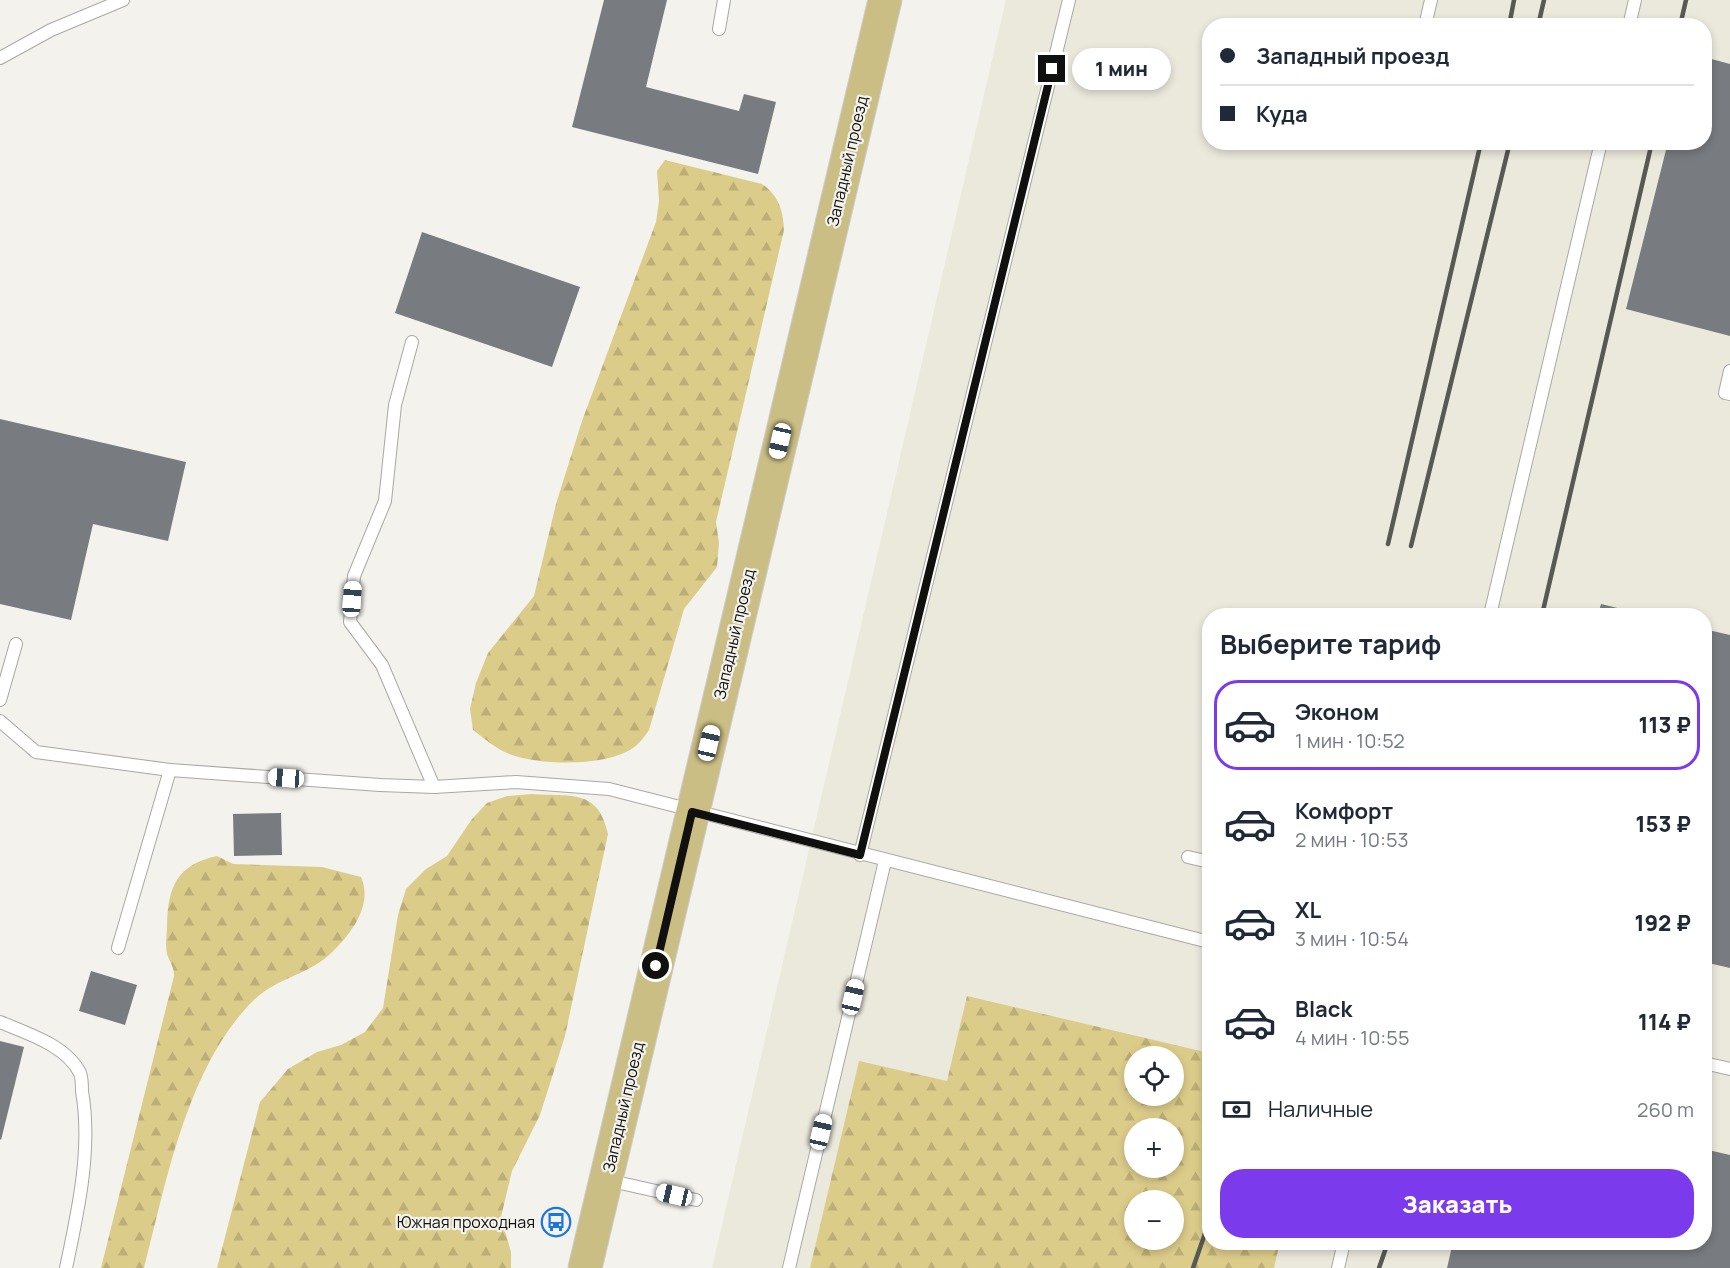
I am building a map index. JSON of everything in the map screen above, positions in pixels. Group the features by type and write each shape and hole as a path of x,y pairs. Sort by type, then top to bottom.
{"main road":[{"name":"Западный проезд","path":"585,1268 885,0"}],"lane":[{"path":"0,58 51,30 123,0"},
{"path":"718,29 724,0"},
{"path":"860,855 1069,0"},
{"path":"1427,18 1431,0"},
{"path":"1631,18 1635,0"},
{"path":"1492,608 1599,150"},
{"path":"412,342 395,405 385,501 354,576 350,622 382,665 434,787"},
{"path":"1730,371 1725,393 1730,394"},
{"path":"0,700 16,644"},
{"path":"0,721 36,752 170,770 434,787 516,782 609,789 860,855 1202,940"},
{"path":"118,948 170,770"},
{"path":"1188,857 1202,860"},
{"path":"789,1268 885,861"},
{"path":"0,1022 36,1037 60,1051 80,1073 86,1115 78,1212 66,1268"},
{"path":"1712,1065 1730,1069"},
{"path":"606,1180 696,1200"},
{"path":"1338,1268 1342,1250"}],"shaded area":[{"path":"1006,0 1730,0 1730,1268 712,1268"}],"green space":[{"path":"665,160 762,184 776,199 781,210 784,230 716,522 719,543 717,567 684,609 649,730 639,743 614,757 585,762 553,762 524,758 501,750 473,730 470,709 476,683 488,653 534,596 556,504 582,421 656,222 659,201 657,171"},
{"path":"532,794 571,796 590,802 603,819 608,834 565,1036 540,1115 512,1171 501,1217 511,1252 511,1268 217,1268 260,1102 288,1069 317,1052 341,1045 365,1032 383,1008 398,915 406,889 426,869 447,856 472,819 487,803 507,796"},
{"path":"217,856 233,864 322,867 361,877 364,888 362,910 344,940 328,956 308,969 267,989 247,1007 226,1034 193,1096 181,1130 144,1268 101,1268 174,976 166,947 168,911 173,888 177,879 192,865"},
{"path":"967,996 1179,1046 1124,1046 1124,1106 1184,1106 1184,1047 1202,1051 1202,1250 1278,1250 1274,1268 810,1268 859,1061 947,1081"}],"building":[{"path":"604,0 667,0 646,87 739,111 744,94 776,102 758,174 572,127"},
{"path":"1712,59 1730,64 1730,336 1626,309 1666,150 1712,150"},
{"path":"422,232 580,287 552,367 395,313"},
{"path":"0,419 186,462 168,541 93,524 71,620 0,604"},
{"path":"1601,604 1617,608 1600,608"},
{"path":"1712,631 1730,635 1730,968 1712,964"},
{"path":"281,813 282,855 234,856 233,814"},
{"path":"91,971 137,985 125,1025 79,1011"},
{"path":"0,1041 24,1047 1,1140 0,1139"},
{"path":"1712,1151 1730,1155 1730,1268 1447,1268 1451,1250 1712,1250"}],"railway":[{"path":"1511,18 1514,0"},
{"path":"1540,18 1544,0"},
{"path":"1682,18 1686,0"},
{"path":"1388,544 1479,150"},
{"path":"1411,546 1508,150"},
{"path":"1544,608 1650,150"},
{"path":"1193,1268 1202,1242"},
{"path":"1379,1268 1385,1250"}],"place":[{"name":"Южная проходная","path":"556,1222"}],"route":[{"path":"656,966 692,812 860,855 1052,69"}]}
